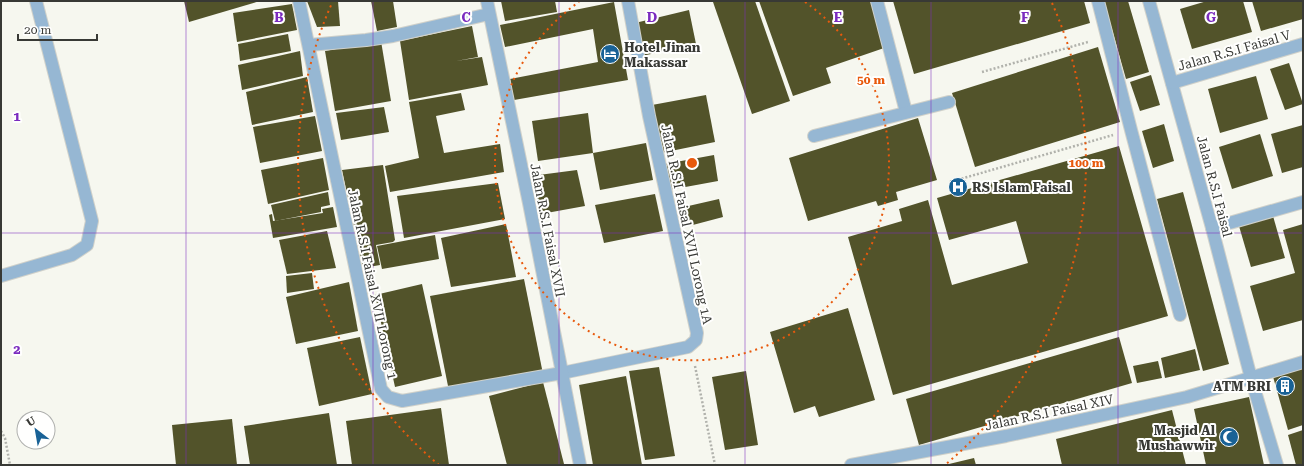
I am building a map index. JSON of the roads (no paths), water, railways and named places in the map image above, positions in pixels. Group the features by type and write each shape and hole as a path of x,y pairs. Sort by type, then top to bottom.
{"street":[{"path":"1,276 72,256 87,245 92,221 36,1"},
{"name":"Jalan R.S.I Faisal XVII Lorong 1","path":"299,1 381,389 388,397 402,402 562,373"},
{"name":"Jalan R.S.I Faisal XVII","path":"486,1 529,203 580,465"},
{"name":"Jalan R.S.I Faisal XVII Lorong 1A","path":"562,373 688,348 696,340 697,333 649,116 628,1"},
{"path":"877,1 906,112"},
{"path":"1098,1 1180,315"},
{"name":"Jalan R.S.I Faisal","path":"1149,1 1212,228 1251,378 1278,465"},
{"path":"309,45 393,36 489,14"},
{"name":"Jalan R.S.I Faisal V","path":"1172,83 1303,44"},
{"path":"814,136 949,102"},
{"path":"1212,228 1303,202"},
{"name":"Jalan R.S.I Faisal XIV","path":"851,465 1006,436 1187,397 1303,362"}],"place":[{"name":"Hotel Jinan Makassar","path":"610,54"},
{"name":"RS Islam Faisal","path":"958,187"},
{"name":"ATM BRI","path":"1285,386"},
{"name":"Masjid Al Mushawwir","path":"1229,437"}]}
